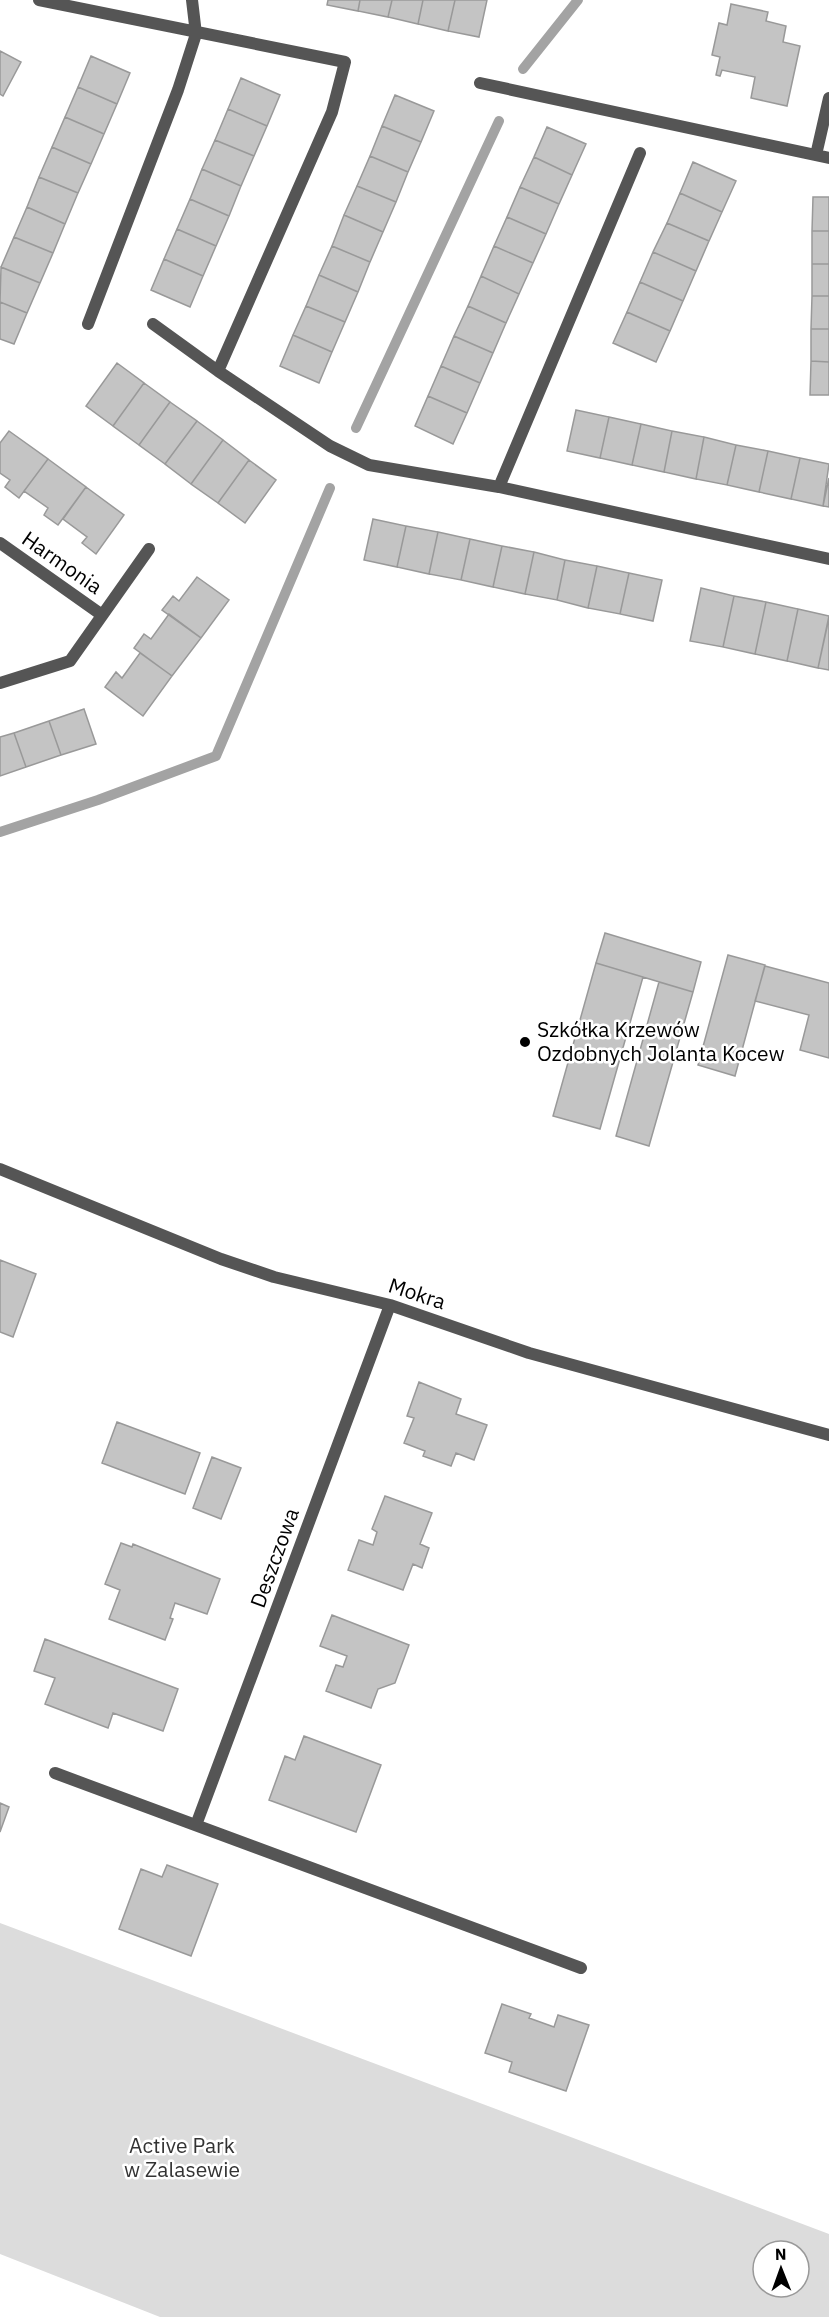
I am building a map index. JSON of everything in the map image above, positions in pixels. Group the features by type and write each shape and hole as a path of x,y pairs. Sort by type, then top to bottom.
{"street":[{"path":"39,0 345,63 332,112 218,371"},
{"path":"88,324 178,90 196,34 192,0"},
{"path":"480,83 823,156 829,98"},
{"path":"499,487 640,153"},
{"path":"153,324 218,371 330,446 369,465 499,487 829,559"},
{"name":"Harmonia","path":"0,543 102,615"},
{"name":"Harmonia","path":"0,684 70,661 149,549"},
{"name":"Mokra","path":"0,1169 221,1259 274,1277 390,1305 528,1353 829,1435"},
{"name":"Deszczowa","path":"196,1825 390,1305"},
{"path":"55,1773 581,1968"}],"green space":[{"name":"Active Park w Zalasewie","path":"0,1923 829,2234 829,2317 160,2317 0,2254"}],"building":[{"path":"328,0 360,0 358,11 327,5"},
{"path":"360,0 392,0 388,17 358,11"},
{"path":"392,0 423,0 418,24 388,17"},
{"path":"423,0 455,0 448,31 418,24"},
{"path":"455,0 487,0 479,37 448,31"},
{"path":"731,4 768,12 766,21 786,26 783,42 800,46 787,106 751,98 755,77 722,70 720,76 716,75 720,57 712,55 719,23 727,25"},
{"path":"0,51 21,62 3,96 0,94"},
{"path":"91,56 130,73 117,104 78,87"},
{"path":"241,78 280,95 267,126 228,109"},
{"path":"78,87 117,104 104,134 65,117"},
{"path":"395,95 434,111 421,142 382,126"},
{"path":"228,109 267,126 254,156 215,140"},
{"path":"65,117 104,134 91,164 52,147"},
{"path":"382,126 421,142 408,172 370,156"},
{"path":"547,127 586,144 572,175 534,157"},
{"path":"215,140 254,156 241,186 202,169"},
{"path":"52,147 91,164 78,193 39,177"},
{"path":"370,156 408,172 396,202 357,186"},
{"path":"534,157 572,175 559,204 520,187"},
{"path":"693,162 736,181 722,212 680,193"},
{"path":"202,169 241,186 229,216 190,199"},
{"path":"39,177 78,193 65,224 27,207"},
{"path":"357,186 396,202 383,232 344,215"},
{"path":"520,187 559,204 546,234 507,217"},
{"path":"680,193 722,212 709,241 667,223"},
{"path":"813,197 829,197 829,231 812,231"},
{"path":"190,199 229,216 216,246 177,229"},
{"path":"27,207 65,224 53,253 14,237"},
{"path":"344,215 383,232 370,262 332,246"},
{"path":"507,217 546,234 533,263 494,246"},
{"path":"667,223 709,241 696,271 653,252"},
{"path":"177,229 216,246 203,276 164,259"},
{"path":"812,231 829,231 829,264 812,264"},
{"path":"14,237 53,253 40,283 1,267"},
{"path":"332,246 370,262 358,292 319,275"},
{"path":"494,246 533,263 519,294 481,276"},
{"path":"653,252 696,271 683,301 640,282"},
{"path":"164,259 203,276 190,307 151,290"},
{"path":"812,264 829,264 829,296 812,296"},
{"path":"1,267 40,283 27,313 0,302"},
{"path":"319,275 358,292 345,322 306,306"},
{"path":"481,276 519,294 506,323 468,306"},
{"path":"640,282 683,301 670,331 627,312"},
{"path":"812,296 829,296 829,329 811,329"},
{"path":"0,302 27,313 14,344 0,339"},
{"path":"306,306 345,322 332,352 293,335"},
{"path":"468,306 506,323 493,353 454,336"},
{"path":"627,312 670,331 656,362 613,343"},
{"path":"811,329 829,329 829,362 811,361"},
{"path":"293,335 332,352 319,383 280,366"},
{"path":"454,336 493,353 480,383 441,366"},
{"path":"811,361 829,362 829,395 810,395"},
{"path":"117,363 144,383 113,426 86,406"},
{"path":"441,366 480,383 467,413 428,396"},
{"path":"144,383 170,402 139,445 113,426"},
{"path":"428,396 467,413 453,444 415,426"},
{"path":"170,402 197,421 165,464 139,445"},
{"path":"576,410 609,417 600,458 567,451"},
{"path":"609,417 641,424 632,465 600,458"},
{"path":"197,421 223,440 191,484 165,464"},
{"path":"641,424 672,431 664,472 632,465"},
{"path":"9,431 48,459 19,498 5,487 10,480 0,473 0,443"},
{"path":"672,431 704,437 696,479 664,472"},
{"path":"704,437 736,445 727,485 696,479"},
{"path":"223,440 249,460 218,503 191,484"},
{"path":"736,445 768,451 759,492 727,485"},
{"path":"768,451 800,458 791,499 759,492"},
{"path":"800,458 829,464 823,506 791,499"},
{"path":"48,459 86,487 58,525 44,515 48,508 24,491"},
{"path":"249,460 276,480 245,523 218,503"},
{"path":"829,478 829,507 823,506"},
{"path":"86,487 124,515 96,554 82,543 87,537 63,519"},
{"path":"373,519 406,526 397,567 364,560"},
{"path":"406,526 438,532 429,574 397,567"},
{"path":"438,532 470,539 461,580 429,574"},
{"path":"470,539 502,546 493,587 461,580"},
{"path":"502,546 534,552 525,594 493,587"},
{"path":"534,552 565,560 557,600 525,594"},
{"path":"565,560 597,566 588,608 557,600"},
{"path":"597,566 629,573 620,614 588,608"},
{"path":"629,573 662,580 653,621 620,614"},
{"path":"197,577 229,600 201,638 162,610 173,596 179,601"},
{"path":"701,588 734,596 723,647 690,641"},
{"path":"734,596 766,602 755,654 723,647"},
{"path":"766,602 798,609 787,661 755,654"},
{"path":"798,609 829,616 818,668 787,661"},
{"path":"169,614 201,638 172,676 134,648 144,634 151,639"},
{"path":"829,618 829,670 818,668"},
{"path":"140,653 172,676 143,716 105,687 116,672 122,678"},
{"path":"84,709 96,744 61,755 49,721"},
{"path":"49,721 61,755 26,767 14,733"},
{"path":"14,733 26,767 0,776 0,737"},
{"path":"605,933 701,962 693,992 596,963"},
{"path":"728,955 765,965 735,1076 698,1065"},
{"path":"596,963 643,977 600,1129 553,1116"},
{"path":"765,966 829,983 829,1058 800,1050 809,1015 755,1001"},
{"path":"659,982 693,992 649,1146 616,1136"},
{"path":"0,1260 36,1274 13,1337 0,1332"},
{"path":"419,1382 461,1399 456,1414 487,1425 474,1460 456,1453 451,1466 423,1456 425,1451 404,1443 414,1418 407,1416"},
{"path":"117,1422 200,1453 185,1494 102,1463"},
{"path":"212,1457 241,1468 221,1519 193,1508"},
{"path":"385,1496 432,1513 420,1544 429,1548 422,1568 413,1564 403,1590 348,1570 359,1540 373,1545 377,1532 372,1529"},
{"path":"121,1543 132,1547 133,1544 220,1579 207,1614 175,1603 170,1618 173,1619 165,1640 109,1619 120,1590 105,1584"},
{"path":"332,1615 409,1645 395,1683 378,1689 371,1708 326,1691 336,1665 343,1667 347,1656 320,1646"},
{"path":"45,1639 178,1689 163,1731 113,1713 108,1728 45,1704 55,1678 34,1671"},
{"path":"304,1736 381,1765 356,1832 269,1800 285,1756 295,1760"},
{"path":"0,1803 9,1807 0,1832"},
{"path":"167,1865 218,1884 191,1956 119,1929 141,1869 162,1877"},
{"path":"502,2004 531,2014 529,2018 554,2027 558,2015 589,2025 566,2091 509,2072 512,2062 485,2053"}],"waterway":[{"path":"523,69 578,0"},
{"path":"356,428 499,121"},
{"path":"0,832 98,800 216,756 330,488"}],"place":[{"name":"Szkółka Krzewów Ozdobnych Jolanta Kocew","path":"525,1042"}]}
